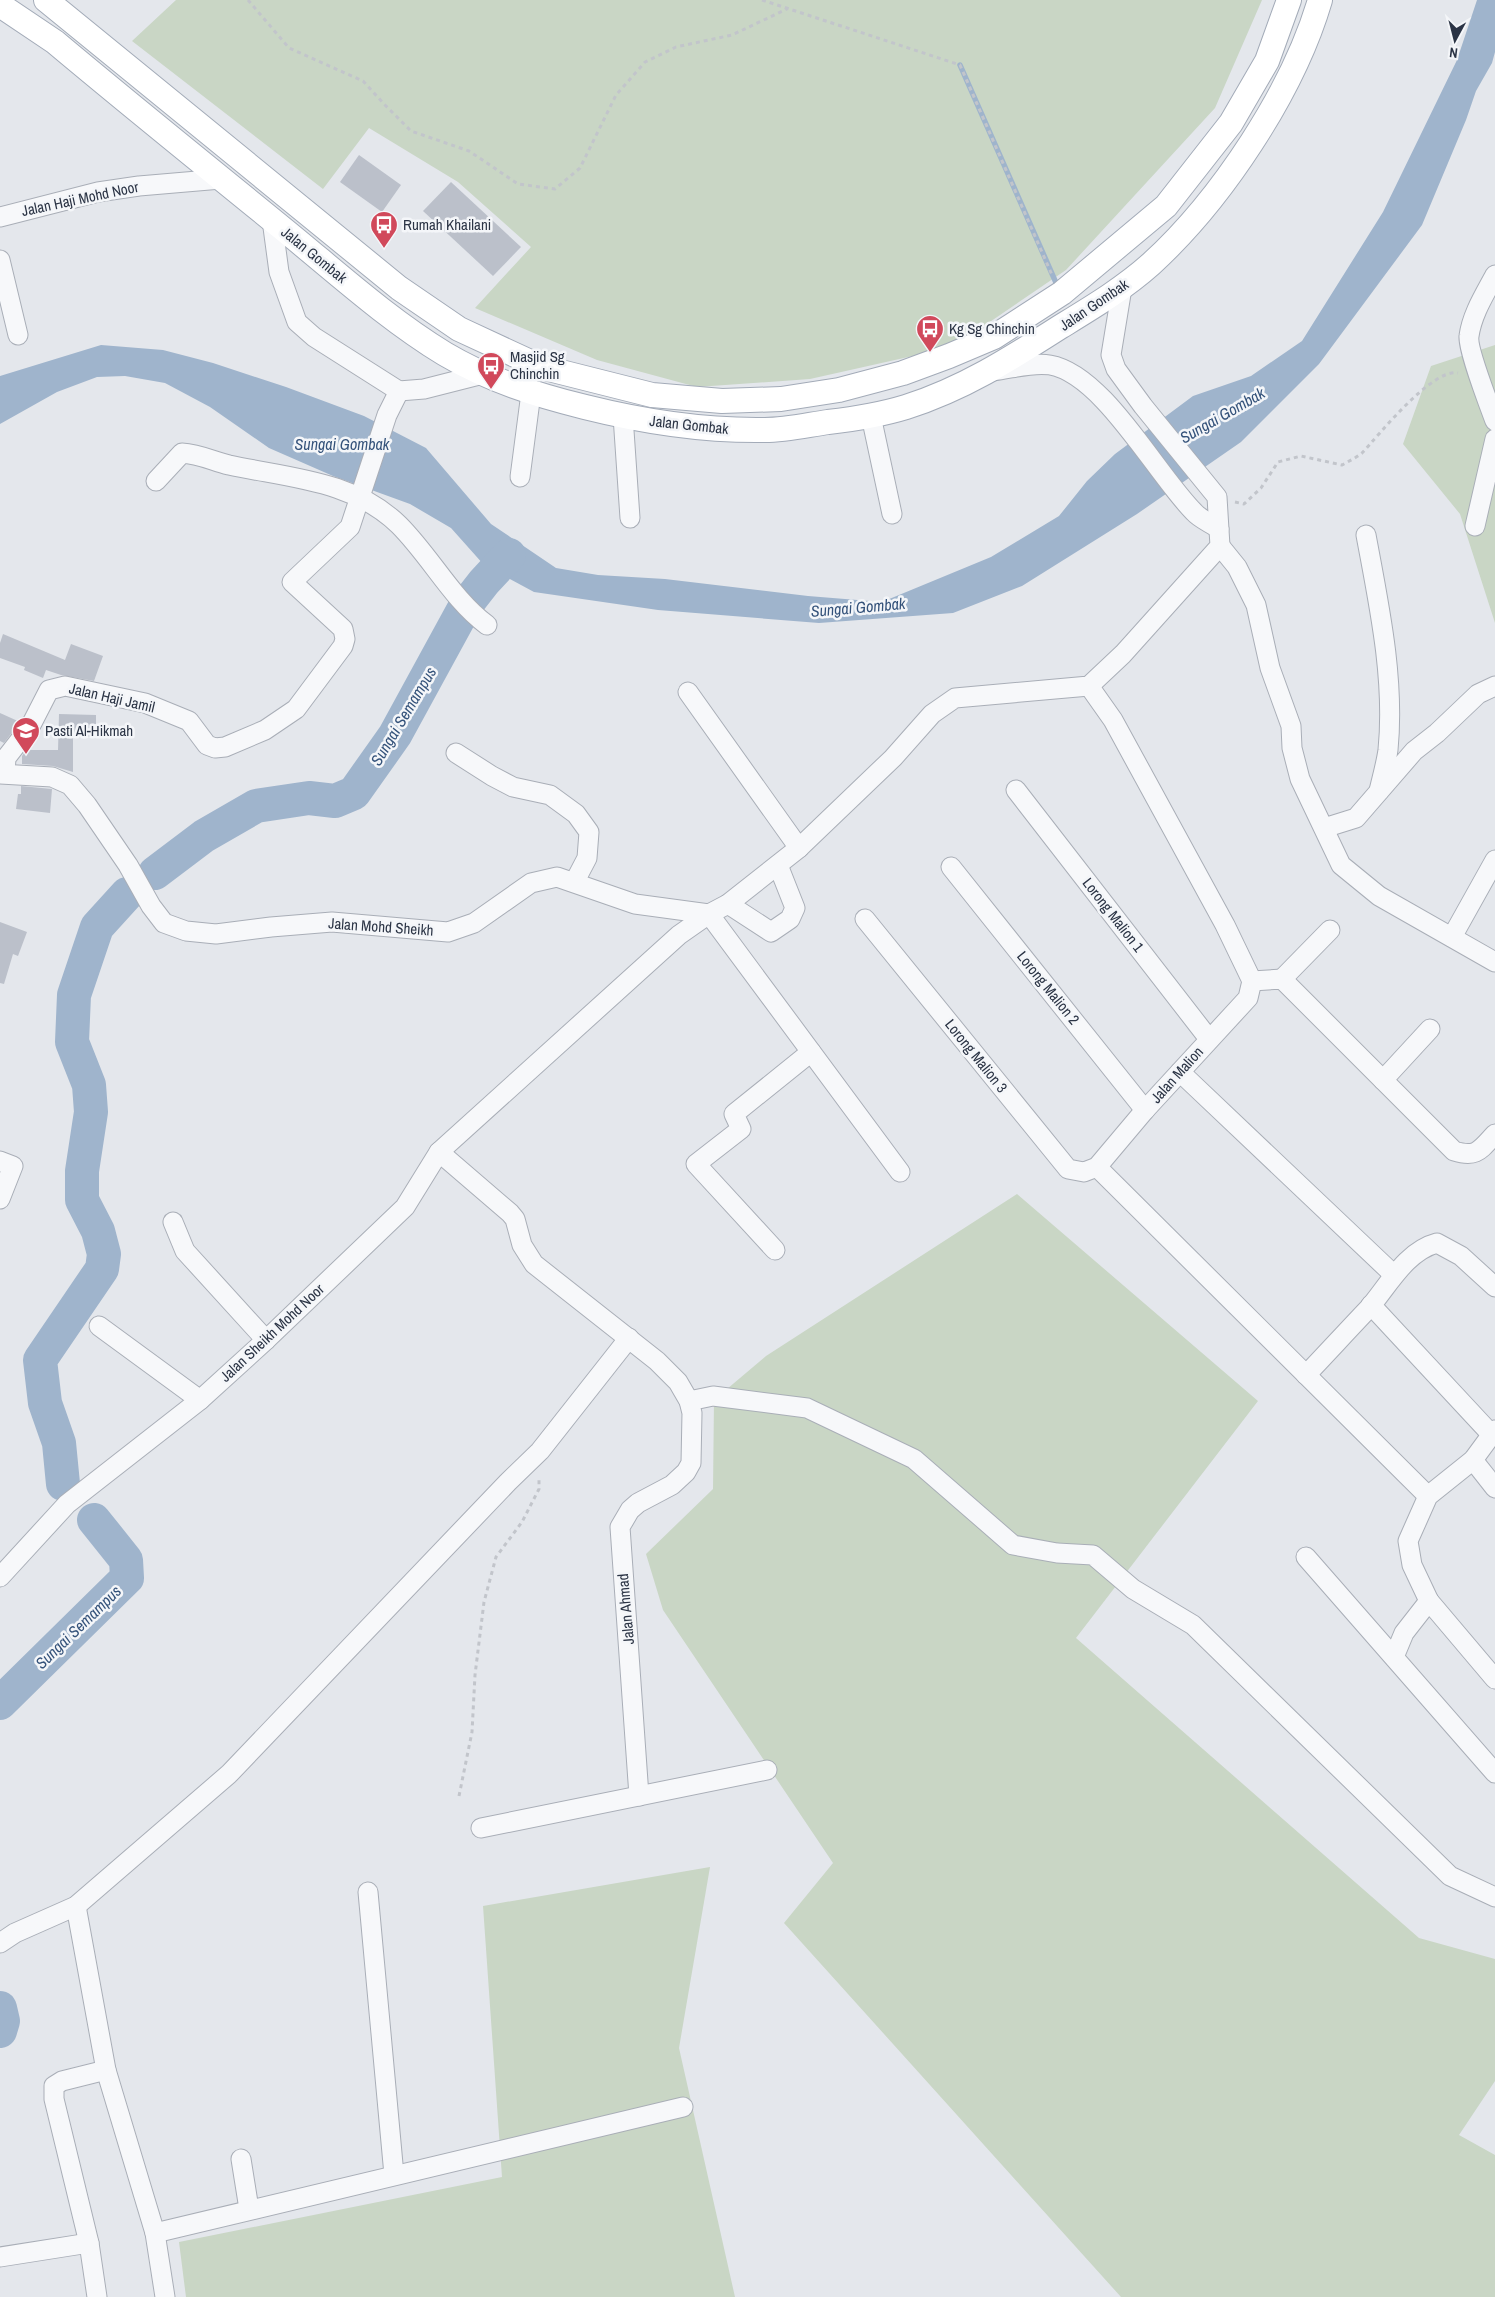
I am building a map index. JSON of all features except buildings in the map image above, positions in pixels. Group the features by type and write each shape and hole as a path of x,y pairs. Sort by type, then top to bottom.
{"main road":[{"name":"Jalan Gombak","path":"46,0 399,288 459,329 540,367 652,395 722,401 781,399 839,390 903,373 994,337 1062,293 1166,206 1231,123 1267,61 1289,0"},
{"name":"Jalan Gombak","path":"0,5 55,42 382,310 444,353 483,374 531,393 623,416 656,423 708,429 769,430 871,416 909,406 991,372 1122,288 1152,263 1193,221 1253,142 1293,69 1320,0"}],"street":[{"name":"Jalan Haji Mohd Noor","path":"0,217 98,192 139,186 221,179"},
{"path":"272,220 279,272 297,322 314,337 400,391 424,389 483,374"},
{"path":"0,260 18,335"},
{"path":"1495,275 1477,309 1468,338 1495,421"},
{"path":"1122,288 1111,355 1116,369 1143,406 1217,497 1219,537 1130,647 1089,686 1113,720 1225,925 1252,981 1282,979 1330,930"},
{"path":"991,372 1048,365 1066,369 1091,387 1125,424 1194,513 1219,537 1256,605 1270,668 1291,726 1292,748 1300,779 1341,865 1379,896 1495,962"},
{"path":"361,497 387,415 400,391"},
{"path":"520,477 531,393"},
{"path":"623,416 630,518"},
{"path":"871,416 892,514"},
{"path":"1475,526 1495,439"},
{"path":"156,481 182,453 196,454 228,464 304,478 341,488 379,508 399,526 438,570 449,587 481,621"},
{"name":"Jalan Haji Jamil","path":"2,773 6,758 30,727 49,690 65,686 145,703 189,721 207,745 215,748 225,747 265,730 296,709 343,646 346,639 343,629 292,582 350,527 361,497"},
{"path":"1366,535 1380,609 1388,688 1388,751 1379,791"},
{"name":"Jalan Sheikh Mohd Noor","path":"0,1577 66,1504 200,1400 266,1340 405,1207 439,1152 678,935 708,914 728,904 799,848 893,758 932,714 955,698 1089,686"},
{"path":"1324,828 1356,818 1414,751 1437,733 1478,694 1495,686"},
{"path":"688,692 799,848"},
{"path":"456,753 513,787 550,795 576,814 589,832 588,858 575,881"},
{"name":"Jalan Mohd Sheikh","path":"2,773 52,777 70,786 87,805 128,865 151,906 164,923 186,931 216,934 332,922 448,932 474,923 531,883 557,876 635,904 708,914"},
{"name":"Lorong Malion 1","path":"1016,790 1209,1039"},
{"path":"1452,937 1495,860"},
{"path":"728,904 771,932 790,919 795,908 778,865"},
{"name":"Lorong Malion 2","path":"951,867 1145,1110"},
{"path":"708,914 900,1172"},
{"name":"Lorong Malion 3","path":"865,919 1068,1169 1084,1172 1097,1167"},
{"path":"1282,979 1454,1151 1468,1156 1479,1151 1495,1134"},
{"name":"Jalan Malion","path":"1097,1167 1145,1110 1248,998 1252,981"},
{"path":"1383,1080 1430,1029"},
{"path":"775,1250 696,1164 741,1129 734,1114 812,1052"},
{"path":"1180,1072 1393,1274"},
{"path":"439,1152 510,1213 518,1228 522,1245 534,1264 629,1338 678,1382 689,1402 713,1396 807,1408 914,1459 1013,1544 1057,1553 1093,1555 1132,1589 1193,1625 1450,1876 1495,1897"},
{"path":"0,1161 12,1166 0,1199"},
{"path":"1097,1167 1428,1496"},
{"path":"173,1222 185,1251 266,1340"},
{"path":"1306,1375 1371,1305 1393,1274 1428,1245 1437,1243 1461,1256 1495,1287"},
{"path":"1371,1305 1493,1432 1473,1460 1428,1496 1408,1541 1412,1565 1429,1601 1495,1678"},
{"path":"99,1326 200,1400"},
{"path":"0,1943 15,1933 76,1906 229,1774 508,1482 540,1451 629,1338"},
{"name":"Jalan Ahmad","path":"639,1796 620,1527 630,1510 638,1503 672,1485 686,1472 692,1456 692,1413 689,1402"},
{"path":"1473,1460 1495,1488"},
{"path":"1306,1557 1495,1773"},
{"path":"1394,1657 1404,1633 1429,1601"},
{"path":"481,1828 767,1770"},
{"path":"368,1892 394,2175"},
{"path":"76,1906 106,2070 155,2233 165,2297"},
{"path":"97,2297 89,2243 54,2099 54,2086 62,2081 106,2070"},
{"path":"155,2233 249,2209 683,2107"},
{"path":"241,2159 249,2209"},
{"path":"0,2257 89,2243"}],"path":[{"path":"248,0 288,48 363,81 411,131 469,151 518,184 555,189 580,168 616,94 645,62 676,47 732,35 788,9"},
{"path":"762,0 960,64 1062,293"},
{"path":"1217,497 1244,504 1261,488 1278,462 1301,456 1342,465 1360,455 1399,411 1431,383 1453,372 1479,376"},
{"path":"459,1796 472,1732 475,1675 484,1602 496,1557 522,1522 539,1489 540,1451"}],"green space":[{"path":"176,0 1262,0 1215,108 1066,270 953,347 810,379 697,387 597,360 475,308 531,247 458,182 369,128 323,189 132,41"},
{"path":"1495,345 1495,623 1460,514 1403,444 1431,366"},
{"path":"1017,1194 1258,1401 1076,1638 1419,1938 1495,1959 1495,2081 1459,2135 1495,2155 1495,2297 1121,2297 784,1923 833,1863 663,1610 646,1554 713,1489 714,1400 766,1356"},
{"path":"710,1867 679,2048 735,2297 186,2297 179,2242 502,2177 483,1906"}],"water":[{"name":"Sungai Gombak","path":"1477,0 1495,0 1495,52 1492,63 1476,91 1466,120 1422,225 1319,364 1241,442 1137,514 1022,586 953,613 819,623 658,610 534,592 484,565 451,528 410,504 333,476 269,448 210,407 165,383 125,376 97,377 57,392 0,424 0,376 101,345 163,350 213,363 286,387 364,416 426,448 491,524 556,568 598,575 665,579 808,596 882,602 991,557 1059,516 1087,481 1115,454 1193,396 1251,376 1302,341 1383,212 1457,60"}],"waterway":[{"path":"960,65 1057,285"},
{"name":"Sungai Semampus","path":"155,873 204,836 256,806 309,798 335,801 354,793 395,735 466,605 509,555"},
{"name":"Sungai Semampus","path":"63,1484 59,1443 45,1403 40,1360 102,1269 104,1254 98,1231 82,1200 82,1171 91,1112 89,1085 72,1042 74,995 97,927 127,894"},
{"name":"Sungai Semampus","path":"0,1703 127,1578 126,1560 94,1520"},
{"name":"Sungai Semampus","path":"0,2008 3,2021 0,2031"}],"place":[{"name":"Rumah Khailani","path":"384,249"},
{"name":"Kg Sg Chinchin","path":"930,353"},
{"name":"Masjid Sg Chinchin","path":"491,390"},
{"name":"Pasti Al-Hikmah","path":"26,755"}]}
